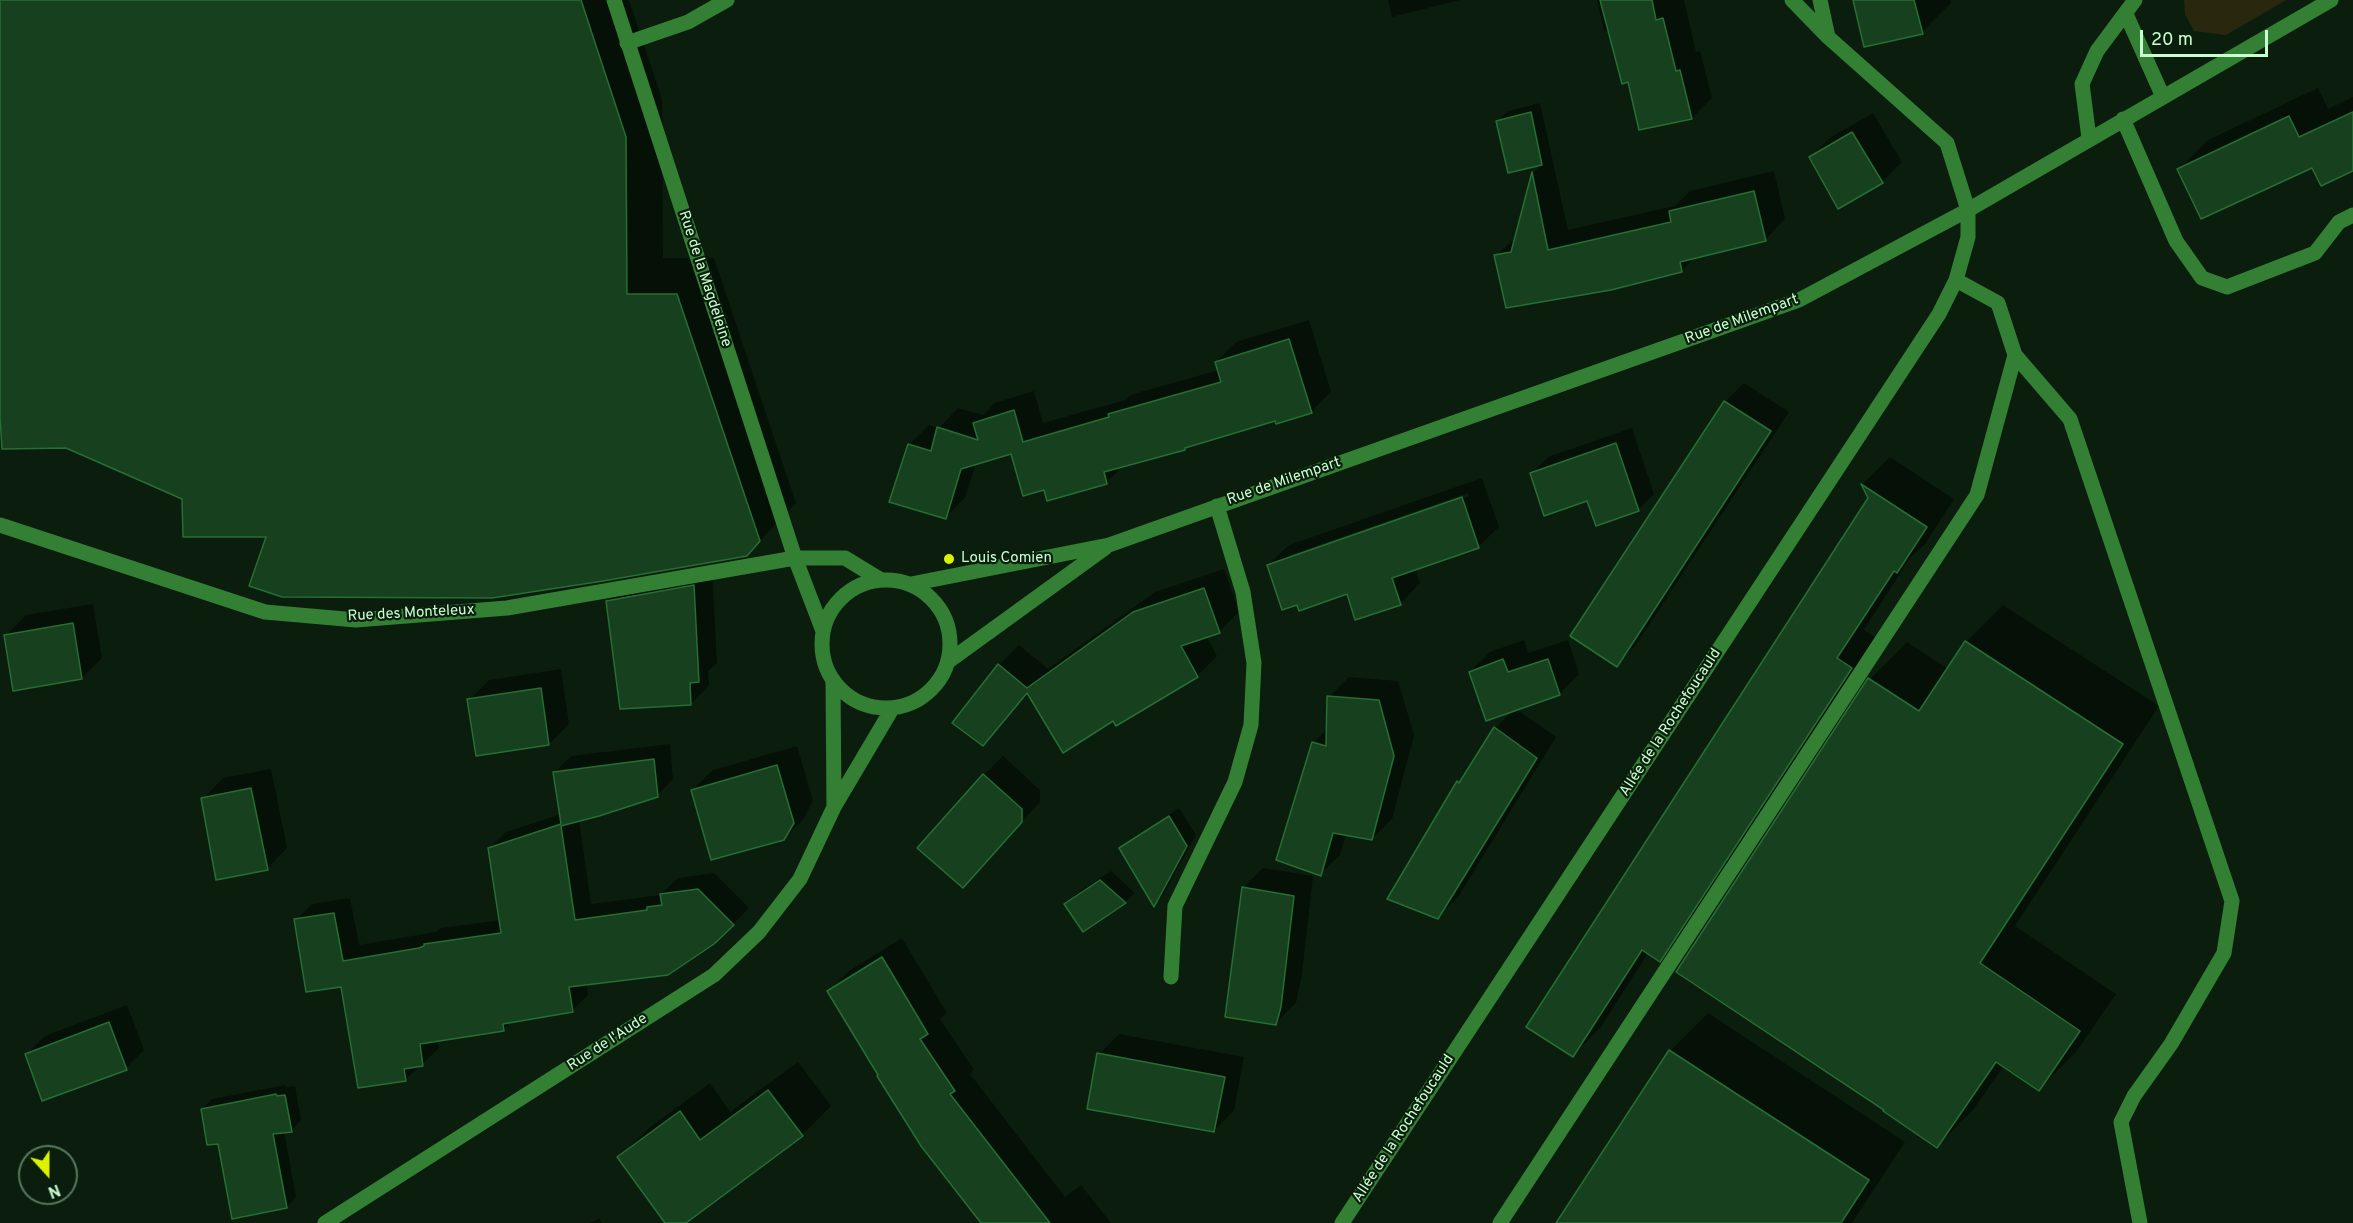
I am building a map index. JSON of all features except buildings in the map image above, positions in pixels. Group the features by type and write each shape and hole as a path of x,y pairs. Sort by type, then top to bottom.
{"street":[{"name":"Rue de la Magdeleine","path":"614,0 795,558 823,631"},
{"path":"627,44 688,22 727,0"},
{"name":"Allée de la Rochefoucauld","path":"1342,1223 1939,314 1956,280 1968,237 1968,210 1947,143 1828,37 1792,0"},
{"path":"1820,0 1828,37"},
{"path":"2089,138 2082,84 2097,51 2135,0"},
{"name":"Rue de Milempart","path":"911,584 1109,545 1799,300 1968,210 2331,0"},
{"path":"2126,14 2163,97"},
{"path":"2122,119 2176,241 2202,278 2227,287 2315,253 2339,222 2353,215"},
{"path":"1956,280 1998,303 2015,355 2070,419 2232,901 2224,953 2172,1044 2134,1096 2121,1122 2140,1223"},
{"path":"1500,1223 1977,495 2015,355"},
{"path":"1171,977 1175,906 1235,782 1251,725 1254,663 1243,592 1217,506"},
{"name":"Rue des Monteleux","path":"0,525 265,612 356,620 507,608 795,558 845,558 881,580"},
{"name":"Rue de Milempart","path":"949,661 1109,545"},
{"path":"881,580 896,580 911,584 936,603 950,630 949,661 938,685 917,701 892,709 869,707 849,697 833,681 825,665 822,648 823,631 834,606 855,588 881,580"},
{"path":"833,681 834,807"},
{"name":"Rue de l'Aude","path":"325,1223 714,975 759,932 800,879 834,807 892,709"}],"shaded area":[{"path":"2184,0 2286,0 2226,35 2194,31 2185,14"}],"place":[{"name":"Louis Comien","path":"949,559"}]}
